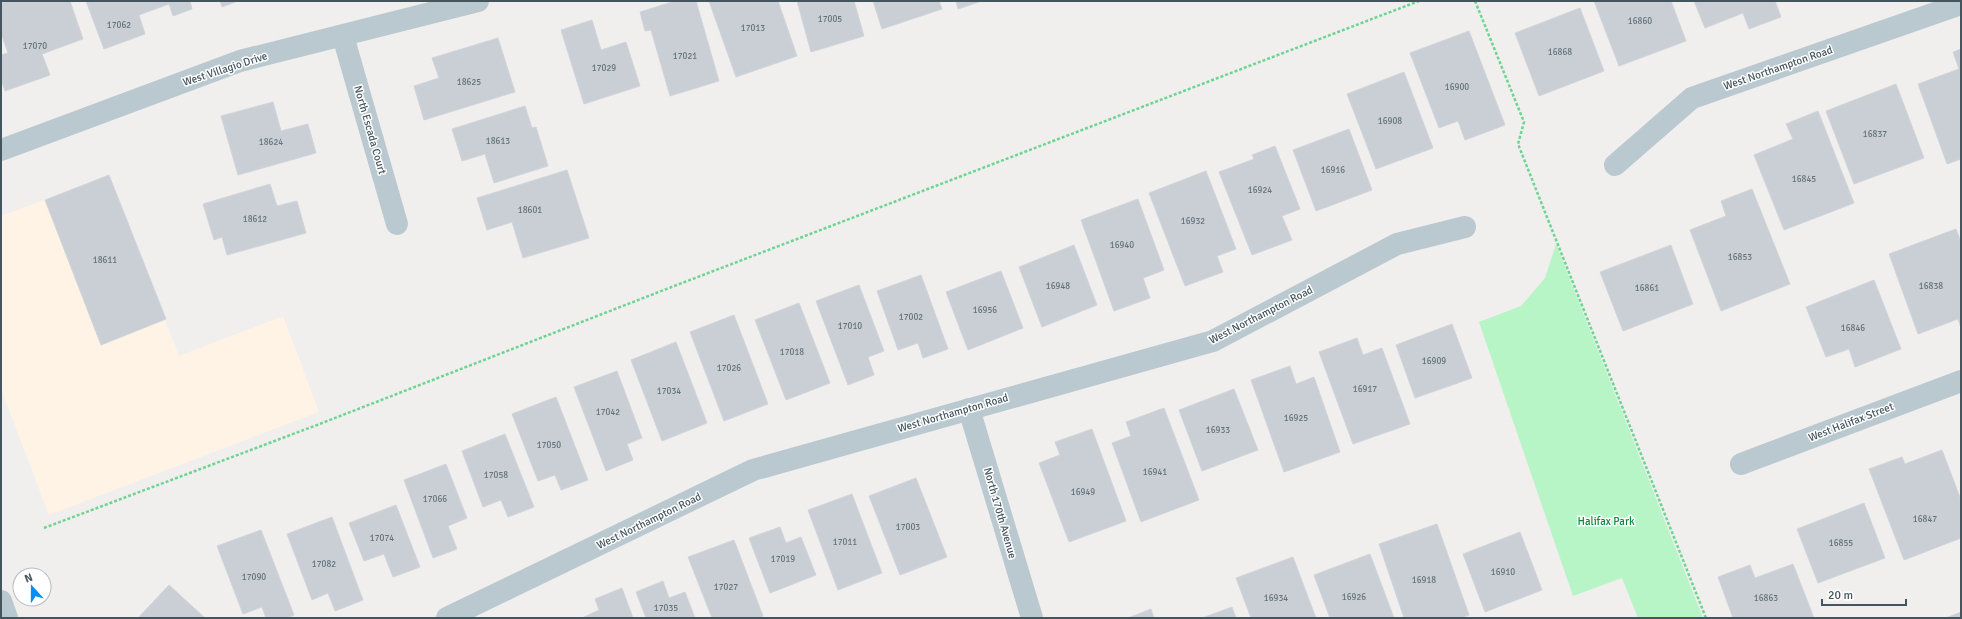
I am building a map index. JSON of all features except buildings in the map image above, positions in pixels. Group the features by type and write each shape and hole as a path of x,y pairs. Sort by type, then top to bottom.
{"street":[{"name":"West Villagio Drive","path":"1,150 240,61 478,1"},
{"name":"West Northampton Road","path":"1615,165 1692,98 1961,4"},
{"name":"North Escada Court","path":"343,36 397,224"},
{"name":"West Northampton Road","path":"447,618 752,470 969,408 1213,341 1397,244 1465,227"},
{"name":"West Halifax Street","path":"1741,464 1961,381"},
{"name":"North 170th Avenue","path":"969,408 1032,618"},
{"path":"1,601 7,618"}],"path":[{"path":"44,528 318,425 676,285 1419,1"},
{"path":"1475,1 1524,122 1518,144 1706,618"}],"shaded area":[{"path":"109,175 179,356 283,316 319,412 49,515 1,389 1,216"}],"green space":[{"name":"Halifax Park","path":"1556,244 1703,618 1638,618 1622,578 1573,596 1479,322 1521,306 1545,278"}]}
